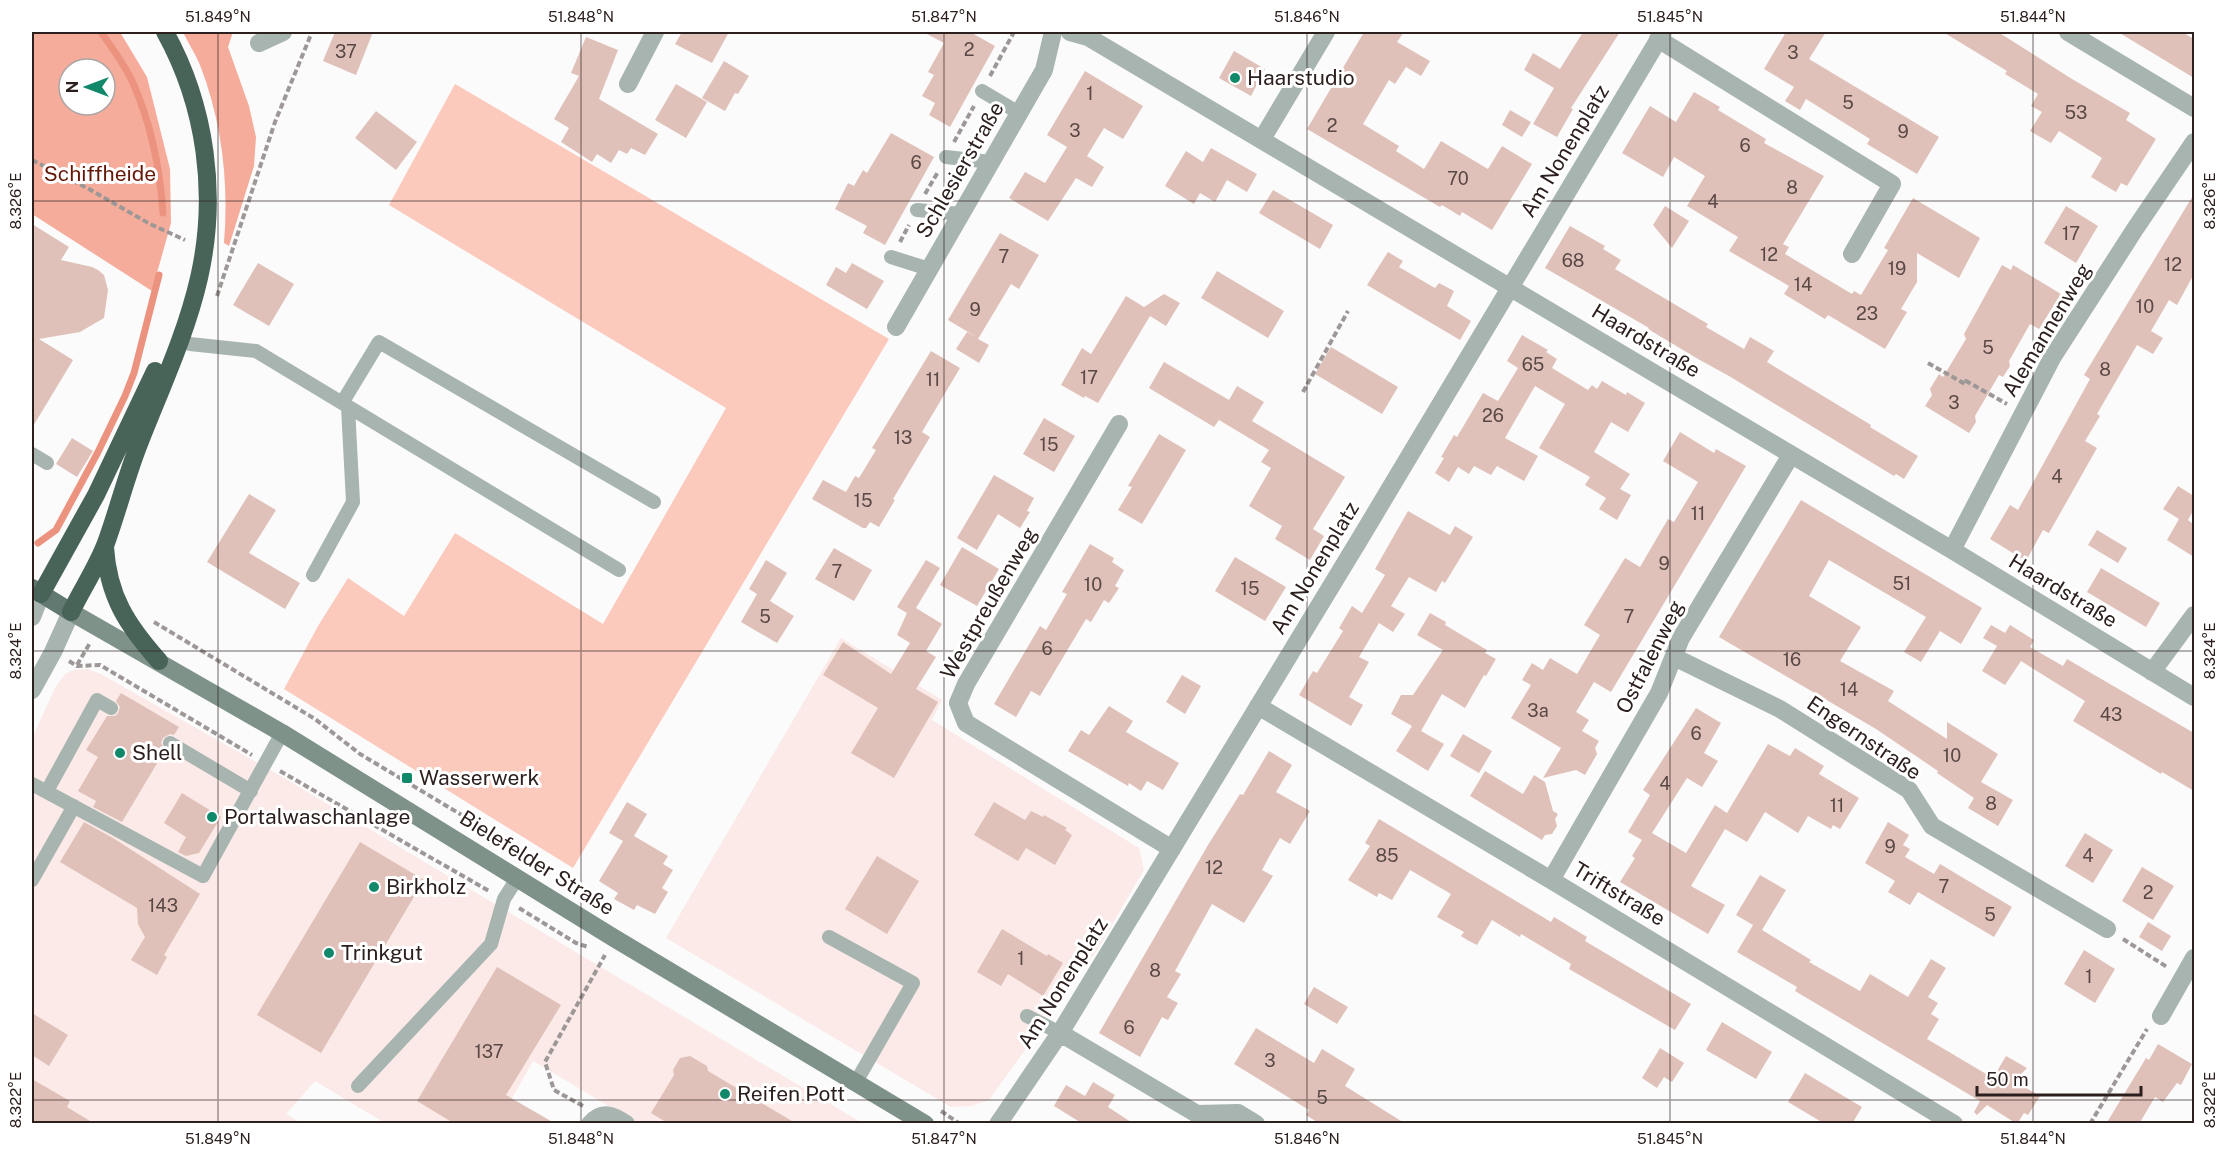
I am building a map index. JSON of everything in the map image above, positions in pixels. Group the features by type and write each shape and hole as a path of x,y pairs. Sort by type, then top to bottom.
{"highway":[{"path":"36,591 102,485 163,354 178,311 195,243 197,186 190,128 172,71 152,32"},
{"path":"70,612 105,545 128,473 180,339 199,279 206,246 208,183 199,123 181,65 165,32"},
{"path":"105,545 107,572 116,599 128,622 159,661"}],"main road":[{"name":"Bielefelder Straße","path":"36,591 282,733 614,938 925,1124"}],"street":[{"path":"259,43 283,32"},
{"path":"628,84 655,32"},
{"name":"Schlesierstraße","path":"896,327 1044,70 1053,32"},
{"name":"Haardstraße","path":"1070,32 1088,37 1262,139 1952,550 2194,697"},
{"path":"1262,139 1326,32"},
{"path":"2068,32 2194,108"},
{"path":"1660,35 1892,184 1852,254"},
{"name":"Am Nonenplatz","path":"998,1124 1060,1032 1172,849 1660,35"},
{"name":"Alemannenweg","path":"1952,550 2075,320 2194,142"},
{"name":"Westpreußenweg","path":"1119,424 966,684 958,703 966,723 1172,849"},
{"name":"Ostfalenweg","path":"1551,880 1659,693 1681,638 1791,455"},
{"path":"32,617 36,591"},
{"path":"32,690 53,652 70,612"},
{"path":"2152,672 2194,615"},
{"name":"Engernstraße","path":"1674,657 1780,710 1899,783 1909,790 1932,826 2107,929"},
{"name":"Triftstraße","path":"1258,706 1954,1124"},
{"path":"2161,1016 2194,958"},
{"path":"1060,1032 1197,1114 1238,1113 1256,1124"},
{"path":"596,1119 613,1115 626,1124"}],"lane":[{"path":"982,91 1019,113"},
{"path":"946,158 991,162"},
{"path":"917,210 961,214"},
{"path":"891,257 929,269"},
{"path":"180,339 190,344 256,351 619,570"},
{"path":"313,575 353,502 345,405 379,342 654,502"},
{"path":"32,454 47,463"},
{"path":"46,791 97,700 111,708"},
{"path":"32,784 203,876 282,733"},
{"path":"170,743 250,791"},
{"path":"32,879 74,806"},
{"path":"358,1086 491,944 504,899 518,877"},
{"path":"829,937 913,983 856,1082"},
{"path":"1027,1016 1060,1032"}],"path":[{"path":"217,295 274,122 312,32"},
{"path":"32,160 150,224 195,243"},
{"path":"1303,392 1348,311"},
{"path":"1928,363 1965,384 1966,381 2023,414"},
{"path":"149,617 315,719 360,753 515,848 557,878"},
{"path":"77,666 100,665 576,943 607,952 545,1062 554,1090 587,1108 596,1119"},
{"path":"2107,929 2160,963"},
{"path":"2090,1124 2148,1027 2161,1016"},
{"path":"939,1110 960,1124"}],"shaded area":[{"path":"455,84 889,339 573,868 284,689 318,626 348,578 404,616 455,533 603,624 726,408 389,205"},
{"path":"841,638 942,700 932,720 1139,848 1144,870 1097,950 989,1100 971,1106 951,1107 666,938"},
{"path":"87,669 99,673 279,775 862,1123 637,1123 533,1061 498,1123 385,1123 315,1081 286,1114 301,1123 32,1124 32,738 56,686 65,674 73,670"}],"green space":[{"name":"Schiffheide","path":"32,32 120,32 147,77 170,169 171,223 152,291 32,214"},
{"path":"183,32 233,32 228,47 249,106 256,137 254,166 229,246 224,243 225,197 219,130 200,65"}],"building":[{"path":"335,32 373,32 356,75 323,61"},
{"path":"682,32 729,32 712,63 675,44"},
{"path":"923,32 970,32 995,46 950,127 929,115 935,103 922,96 934,75 928,72 944,43"},
{"path":"1364,32 1404,32 1397,42 1430,61 1421,76 1406,67 1395,84 1389,80 1363,124 1399,146 1396,151 1424,169 1441,141 1488,169 1502,146 1532,164 1492,230 1462,212 1460,216 1442,205 1440,207 1307,129"},
{"path":"1583,32 1620,32 1571,108 1573,109 1557,137 1533,124 1554,88 1524,70 1533,53 1560,69"},
{"path":"1786,32 1826,32 1809,59 1939,137 1917,174 1867,144 1870,139 1806,99 1800,110 1785,101 1794,87 1764,69"},
{"path":"1943,32 1998,32 2130,113 2126,120 2156,139 2127,186 2121,183 2116,192 2091,177 2102,158 2059,131 2051,143 2030,131 2042,112 2031,106 2038,94 2005,74 2007,71"},
{"path":"2118,32 2182,32 2194,39 2194,78"},
{"path":"586,37 618,50 599,99 658,134 645,155 631,148 627,154 619,150 611,163 597,154 592,162 561,142 569,128 554,119 579,76 571,73"},
{"path":"1234,51 1265,69 1251,96 1219,78"},
{"path":"724,61 749,76 738,94 735,93 725,111 702,98"},
{"path":"1085,71 1143,106 1123,139 1104,128 1087,156 1104,167 1092,187 1076,178 1048,221 1009,198 1025,172 1045,183 1067,147 1047,135"},
{"path":"676,84 707,102 686,138 655,120"},
{"path":"1694,92 1720,107 1718,110 1766,139 1764,143 1824,176 1783,244 1789,247 1785,254 1852,294 1854,291 1861,295 1888,250 1884,248 1913,198 1980,238 1959,278 1917,253 1917,282 1901,309 1907,312 1885,349 1828,315 1825,319 1784,294 1789,286 1729,251 1738,237 1687,206 1705,176 1674,157 1663,177 1622,153 1650,106 1676,122"},
{"path":"1510,110 1531,122 1522,137 1502,125"},
{"path":"376,111 417,142 396,170 355,138"},
{"path":"891,133 934,157 885,245 863,233 867,226 835,209 848,183 854,186 863,170 867,173"},
{"path":"1211,148 1257,174 1247,192 1227,180 1215,202 1200,193 1194,204 1165,186 1186,151 1203,162"},
{"path":"1273,190 1333,225 1320,249 1259,213"},
{"path":"2194,194 2194,274 2177,305 2169,300 2151,331 2163,338 2153,354 2137,345 2097,414 2100,416 2085,441 2097,448 2049,533 2043,530 2026,561 1990,539 2010,505 2018,510 2090,379 2084,375"},
{"path":"1665,206 1689,221 1672,248 1653,225"},
{"path":"2066,206 2098,226 2076,263 2044,243"},
{"path":"32,224 69,247 61,260 92,267 104,275 108,290 104,318 80,332 39,339 73,360 32,428"},
{"path":"1570,226 1605,246 1603,249 1621,260 1615,269 1708,324 1706,327 1744,349 1750,337 1774,351 1767,362 1918,456 1904,479 1896,474 1894,476 1545,268"},
{"path":"1000,233 1039,255 1019,289 1011,284 978,339 989,345 979,363 956,349 967,332 978,338 948,320"},
{"path":"1388,252 1403,261 1399,267 1435,288 1439,283 1454,291 1447,306 1471,321 1460,340 1367,285"},
{"path":"258,263 294,284 269,326 233,305"},
{"path":"852,263 884,281 867,309 826,285 836,267 846,273"},
{"path":"2002,265 2011,270 2013,265 2061,294 2039,329 2030,324 2009,361 2010,366 2003,377 1999,375 1975,416 1976,422 1969,433 1925,406 1932,395 1930,389 1939,374 1943,377 1966,339 1964,334"},
{"path":"1217,271 1284,311 1268,338 1201,298"},
{"path":"1164,294 1180,303 1166,326 1150,316 1098,403 1061,385 1082,348 1091,354 1126,296 1144,307"},
{"path":"1522,335 1548,350 1546,352 1557,359 1552,368 1588,390 1592,385 1597,389 1602,381 1645,403 1628,432 1611,422 1594,452 1630,474 1620,489 1631,495 1617,520 1599,509 1606,498 1585,485 1590,477 1539,448 1565,404 1535,386 1505,438 1538,456 1524,481 1497,466 1491,475 1474,466 1469,474 1458,467 1449,482 1435,473 1454,435 1457,437 1483,393 1498,401 1518,368 1507,361"},
{"path":"1331,347 1398,387 1382,414 1315,374"},
{"path":"931,351 960,368 922,432 930,437 879,527 870,522 866,528 863,528 812,499 823,480 846,492 855,476 859,478 876,450 872,448"},
{"path":"1164,362 1229,400 1237,386 1264,402 1252,421 1345,477 1313,529 1324,536 1310,560 1275,539 1282,526 1249,506 1271,468 1261,462 1269,450 1219,420 1214,427 1149,388"},
{"path":"1044,418 1075,436 1054,472 1023,454"},
{"path":"1680,432 1714,453 1716,449 1746,466 1611,692 1594,682 1576,712 1589,720 1582,731 1599,741 1595,748 1597,754 1585,775 1576,770 1543,778 1561,748 1511,718 1531,685 1522,680 1532,663 1543,670 1550,658 1577,674 1600,635 1584,625 1625,558 1640,567 1668,519 1674,522 1698,482 1663,461"},
{"path":"1159,434 1186,450 1142,524 1118,510 1132,487 1128,486"},
{"path":"72,438 93,451 77,477 56,464"},
{"path":"994,475 1034,498 1027,511 1030,512 1020,528 998,514 977,550 957,538"},
{"path":"2178,486 2194,496 2194,509 2188,520 2194,525 2194,557 2167,540 2179,519 2163,509"},
{"path":"249,494 276,510 249,553 300,583 285,609 207,562"},
{"path":"1801,500 1982,608 1961,644 1940,631 1921,662 1904,652 1926,617 1829,560 1809,596 1861,627 1840,661 1894,691 1888,701 1947,739 1947,722 1998,754 1981,782 2013,800 1998,826 1968,808 1974,798 1876,729 1719,637"},
{"path":"1408,511 1450,535 1455,526 1473,537 1445,583 1442,581 1436,592 1409,577 1391,606 1405,614 1393,632 1379,623 1359,657 1369,662 1349,697 1363,705 1351,726 1299,695 1313,671 1317,673 1343,631 1339,628 1352,606 1362,613 1385,575 1375,569"},
{"path":"2097,530 2127,548 2118,563 2088,545"},
{"path":"1090,544 1114,558 1112,562 1124,570 1115,586 1119,588 1109,603 1104,600 1091,622 1086,619 1040,696 1031,691 1016,717 994,704 1040,626 1046,630 1067,594 1062,592"},
{"path":"962,547 999,569 977,606 940,585"},
{"path":"834,548 872,570 854,601 815,579"},
{"path":"1235,557 1286,587 1265,621 1215,591"},
{"path":"766,560 787,573 770,601 794,616 777,643 741,622 757,594 749,589"},
{"path":"926,560 940,568 916,608 942,624 926,651 936,657 916,689 938,702 894,778 851,753 878,708 823,675 843,642 891,674 910,643 897,635 907,613 897,607"},
{"path":"2101,568 2160,603 2146,627 2087,592"},
{"path":"1430,613 1446,622 1445,625 1487,650 1485,653 1496,659 1465,708 1442,694 1421,731 1444,744 1428,771 1396,751 1412,726 1391,714 1401,695 1413,695 1443,650 1417,635"},
{"path":"1991,625 2005,633 2010,625 2034,640 2030,647 2063,666 2067,659 2194,733 2194,791 2162,772 2161,774 2073,721 2085,701 2021,661 2005,685 1982,671 1997,646 1983,638"},
{"path":"1182,675 1201,686 1185,714 1166,702"},
{"path":"121,693 179,727 174,735 170,734 163,738 161,743 165,750 122,822 93,807 96,801 78,791 98,757 86,750 107,716 115,716 118,713 120,707 116,701"},
{"path":"1109,706 1133,721 1126,732 1179,763 1163,790 1147,781 1141,791 1129,783 1128,786 1068,751 1081,730 1089,735"},
{"path":"1696,708 1721,723 1704,753 1718,761 1702,787 1687,778 1652,833 1686,853 1715,805 1727,813 1768,744 1790,756 1795,748 1824,766 1819,774 1859,798 1840,829 1833,825 1831,829 1808,816 1798,833 1765,812 1747,842 1725,829 1691,886 1725,905 1708,934 1620,882 1635,858 1632,856 1642,840 1628,832 1650,795 1643,790"},
{"path":"1463,734 1492,751 1479,773 1450,756"},
{"path":"1269,751 1292,765 1276,792 1310,811 1290,844 1280,838 1262,870 1273,876 1244,923 1212,904 1175,971 1181,974 1167,997 1178,1003 1168,1020 1162,1017 1140,1057 1099,1033 1208,845 1240,794 1243,795"},
{"path":"1485,771 1523,794 1534,775 1545,782 1553,811 1558,814 1555,819 1557,826 1552,834 1545,835 1542,840 1470,796"},
{"path":"182,793 221,817 199,853 186,856 178,852 186,837 164,823"},
{"path":"627,802 647,814 634,836 668,856 663,864 673,870 662,888 668,892 655,914 637,905 634,910 614,899 618,893 599,881 623,841 609,833"},
{"path":"994,802 1025,820 1031,811 1043,817 1044,815 1067,828 1065,830 1072,835 1055,865 1026,848 1018,861 974,835"},
{"path":"1379,819 1551,922 1554,917 1587,937 1585,941 1691,1004 1675,1030 1569,969 1571,964 1521,934 1520,937 1492,920 1477,945 1469,941 1461,936 1464,932 1437,917 1451,894 1410,870 1392,900 1379,893 1377,897 1348,880 1370,846 1365,843"},
{"path":"84,822 200,894 164,955 167,957 157,975 131,960 145,937 138,924 137,908 60,862"},
{"path":"1888,822 1909,835 1903,845 1910,849 1905,857 1934,874 1940,864 2012,907 1994,937 1918,892 1910,905 1888,892 1895,881 1865,863"},
{"path":"2085,833 2113,850 2093,883 2065,866"},
{"path":"360,842 424,880 321,1053 257,1015"},
{"path":"877,856 919,881 887,934 845,909"},
{"path":"2142,867 2174,886 2153,920 2122,901"},
{"path":"1760,875 1786,890 1762,930 1811,960 1809,962 1860,991 1870,974 1908,997 1931,959 1946,968 1928,997 1938,1003 1931,1014 1939,1019 1927,1039 1993,1078 2006,1056 2027,1068 2014,1081 2040,1096 2028,1115 2024,1113 2017,1124 1987,1105 1977,1115 1974,1112 1980,1101 1795,991 1797,987 1737,952 1753,925 1736,915"},
{"path":"2148,922 2171,936 2162,951 2139,937"},
{"path":"1002,929 1063,963 1043,996 1008,974 1001,986 977,972"},
{"path":"2084,950 2115,969 2095,1003 2064,984"},
{"path":"497,967 561,1005 506,1095 556,1124 455,1124 417,1101"},
{"path":"1314,987 1348,1007 1337,1024 1304,1004"},
{"path":"32,1013 68,1035 49,1066 32,1055"},
{"path":"1722,1022 1772,1052 1756,1079 1706,1050"},
{"path":"1256,1028 1314,1063 1322,1049 1355,1069 1345,1086 1406,1124 1320,1124 1306,1115 1309,1110 1234,1064"},
{"path":"2158,1044 2192,1064 2181,1085 2177,1083 2163,1102 2155,1097 2139,1124 2106,1124 2146,1058 2149,1060"},
{"path":"1660,1048 1684,1063 1672,1082 1664,1077 1657,1088 1642,1078"},
{"path":"690,1056 707,1066 708,1071 797,1124 669,1124 651,1113 674,1075 673,1070 680,1058"},
{"path":"1805,1073 1862,1107 1852,1124 1825,1124 1788,1102"},
{"path":"32,1079 70,1101 67,1107 95,1124 32,1124"},
{"path":"1093,1082 1115,1095 1108,1107 1134,1124 1083,1124 1054,1106 1066,1085 1085,1096"}],"waterway":[{"path":"101,32 130,76 145,114 160,179 163,213"},
{"path":"38,543 56,530 125,396 134,373 159,275"}],"place":[{"name":"Haarstudio","path":"1235,78"},
{"name":"Shell","path":"120,753"},
{"name":"Wasserwerk","path":"407,778"},
{"name":"Portalwaschanlage","path":"212,817"},
{"name":"Birkholz","path":"374,887"},
{"name":"Trinkgut","path":"329,953"},
{"name":"Reifen Pott","path":"725,1094"}]}
